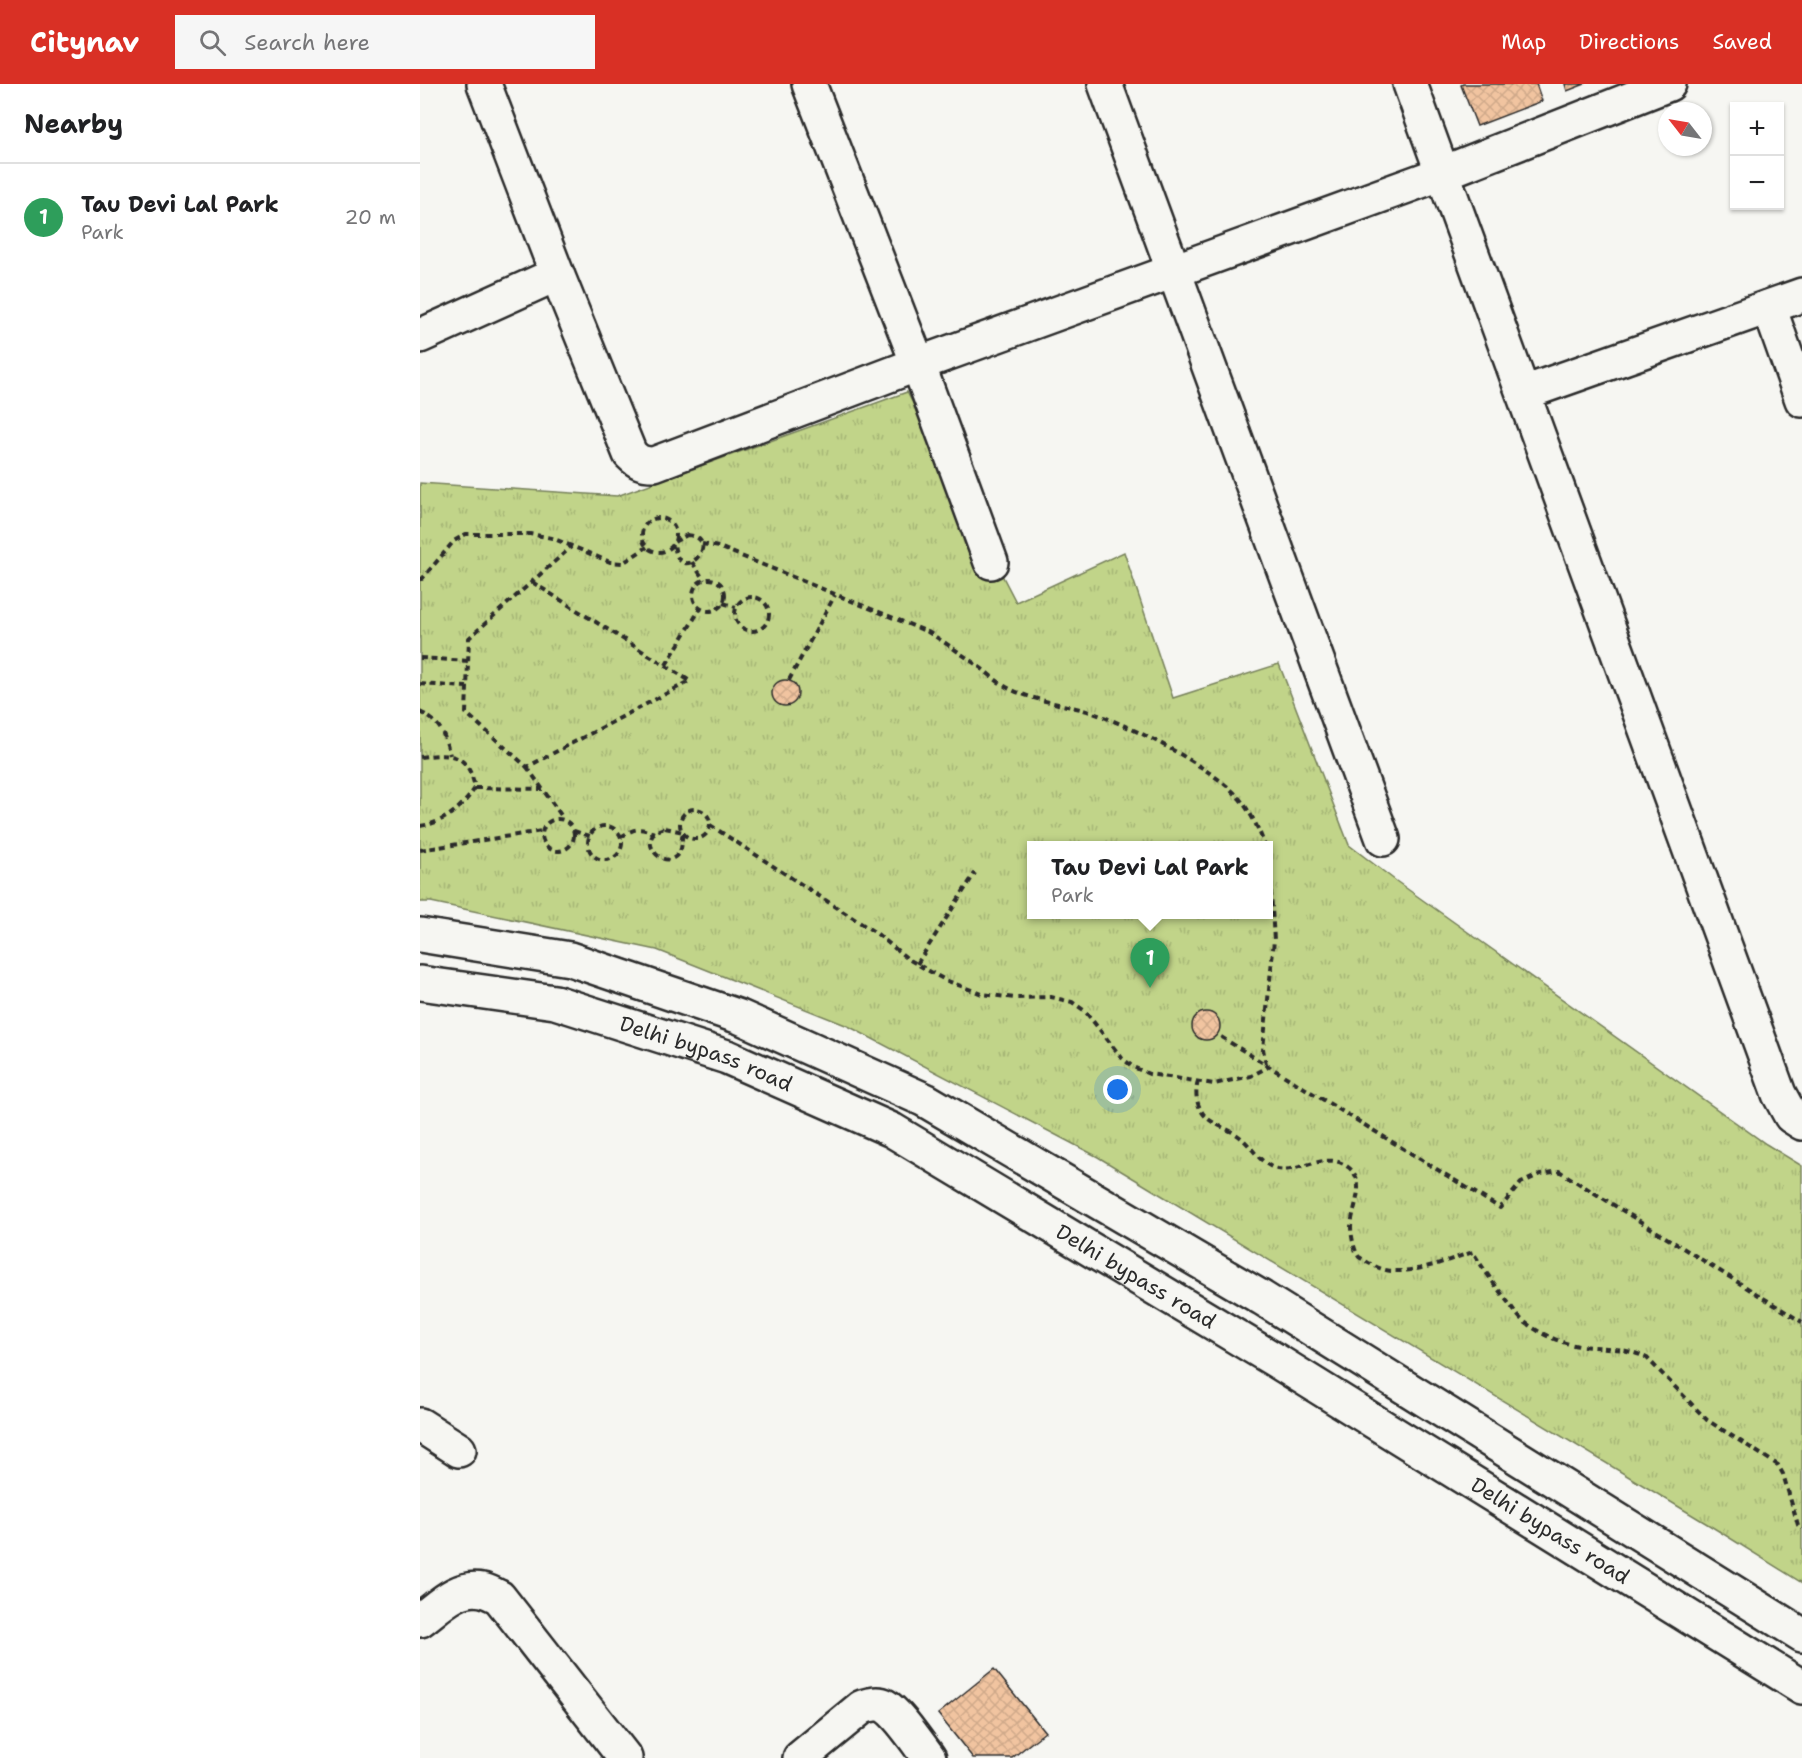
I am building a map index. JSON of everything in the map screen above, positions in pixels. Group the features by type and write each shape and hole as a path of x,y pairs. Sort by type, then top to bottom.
{"street":[{"path":"484,84 557,274 630,454 637,462 644,464 654,464 918,364 1443,173 1669,84"},
{"path":"809,84 918,364 991,562"},
{"path":"1105,84 1383,839"},
{"path":"1410,84 1779,1094 1791,1116 1802,1123"},
{"path":"420,336 557,274"},
{"path":"1524,393 1802,295"},
{"path":"1769,307 1802,400"},
{"name":"Delhi bypass road","path":"420,935 570,958 740,1017 925,1100 1262,1298 1802,1635"},
{"name":"Delhi bypass road","path":"420,983 555,1002 727,1057 892,1130 1275,1360 1802,1687"},
{"path":"420,1425 459,1450"},
{"path":"420,1620 454,1594 469,1589 483,1590 499,1598 626,1758"},
{"path":"800,1758 862,1707 875,1704 884,1705 894,1712 929,1758"}],"path":[{"path":"702,544 700,557 692,562 683,562 676,556 675,542 676,532 671,522 656,518 644,527 642,537 647,547 657,552 667,550 675,542 682,536 691,535 702,544 719,547 928,632 949,644 1008,688 1041,701 1081,709 1111,720 1169,748 1217,777 1239,798 1254,821 1263,841"},
{"path":"420,579 454,541 466,534 530,534 552,538 610,562 623,562 647,547"},
{"path":"564,820 527,767 466,713 469,638 572,547"},
{"path":"692,562 704,580"},
{"path":"715,580 725,592 723,603 716,610 700,609 694,601 694,591 700,582 715,580"},
{"path":"527,767 690,681 532,582"},
{"path":"789,680 835,595"},
{"path":"749,597 761,598 769,607 770,618 758,631 747,631 738,624 736,607 739,602 749,597"},
{"path":"723,603 736,607"},
{"path":"666,666 700,609"},
{"path":"420,658 468,661"},
{"path":"420,684 467,687"},
{"path":"420,712 437,723 444,735 450,755"},
{"path":"420,757 450,755 469,766 475,788 453,814 420,826"},
{"path":"475,788 543,789"},
{"path":"682,832 665,828 655,833 651,842 653,851 660,858 675,857 681,849 682,832 681,827 682,818 688,811 698,809 709,818 708,832 700,838 690,838 682,832"},
{"path":"558,818 569,822 575,837 566,850 555,852 543,841 542,831 548,822 558,818"},
{"path":"710,825 876,933 917,964 945,980 982,994 1015,998 1051,997 1072,1002 1085,1011 1122,1058 1133,1067 1149,1074 1215,1084 1251,1076 1267,1065"},
{"path":"608,826 621,837 619,852 611,859 605,860 591,852 590,836 597,828 608,826"},
{"path":"621,837 639,828 655,833"},
{"path":"420,849 542,831"},
{"path":"574,831 590,836"},
{"path":"917,964 975,873"},
{"path":"1267,1065 1263,1049 1274,940 1273,919"},
{"path":"1221,1036 1500,1208 1521,1183 1541,1174 1559,1171 1802,1322"},
{"path":"1198,1081 1196,1090 1198,1104 1203,1114 1241,1137 1264,1162 1275,1168 1289,1170 1326,1160 1337,1160 1350,1168 1358,1179 1351,1228 1359,1257 1391,1272 1435,1264 1473,1252 1519,1317 1531,1327 1576,1345 1621,1349 1647,1358 1707,1420 1778,1466 1783,1474 1798,1525 1802,1529"}],"green space":[{"path":"907,392 1016,602 1124,552 1173,698 1279,664 1349,845 1396,881 1766,1144 1802,1166 1802,1583 1098,1157 848,1026 657,950 431,902 420,902 420,483 617,496"}],"building":[{"path":"1536,84 1542,101 1477,126 1461,85"},
{"path":"1565,84 1585,84 1567,91"},
{"path":"785,680 794,684 798,693 794,702 785,706 776,702 772,693 776,684"},
{"path":"1206,1012 1216,1016 1220,1026 1216,1036 1206,1040 1196,1036 1192,1026 1196,1016"},
{"path":"994,1669 1045,1732 1012,1758 973,1758 938,1714"}],"place":[{"name":"Tau Devi Lal Park","path":"1150,988"}]}
